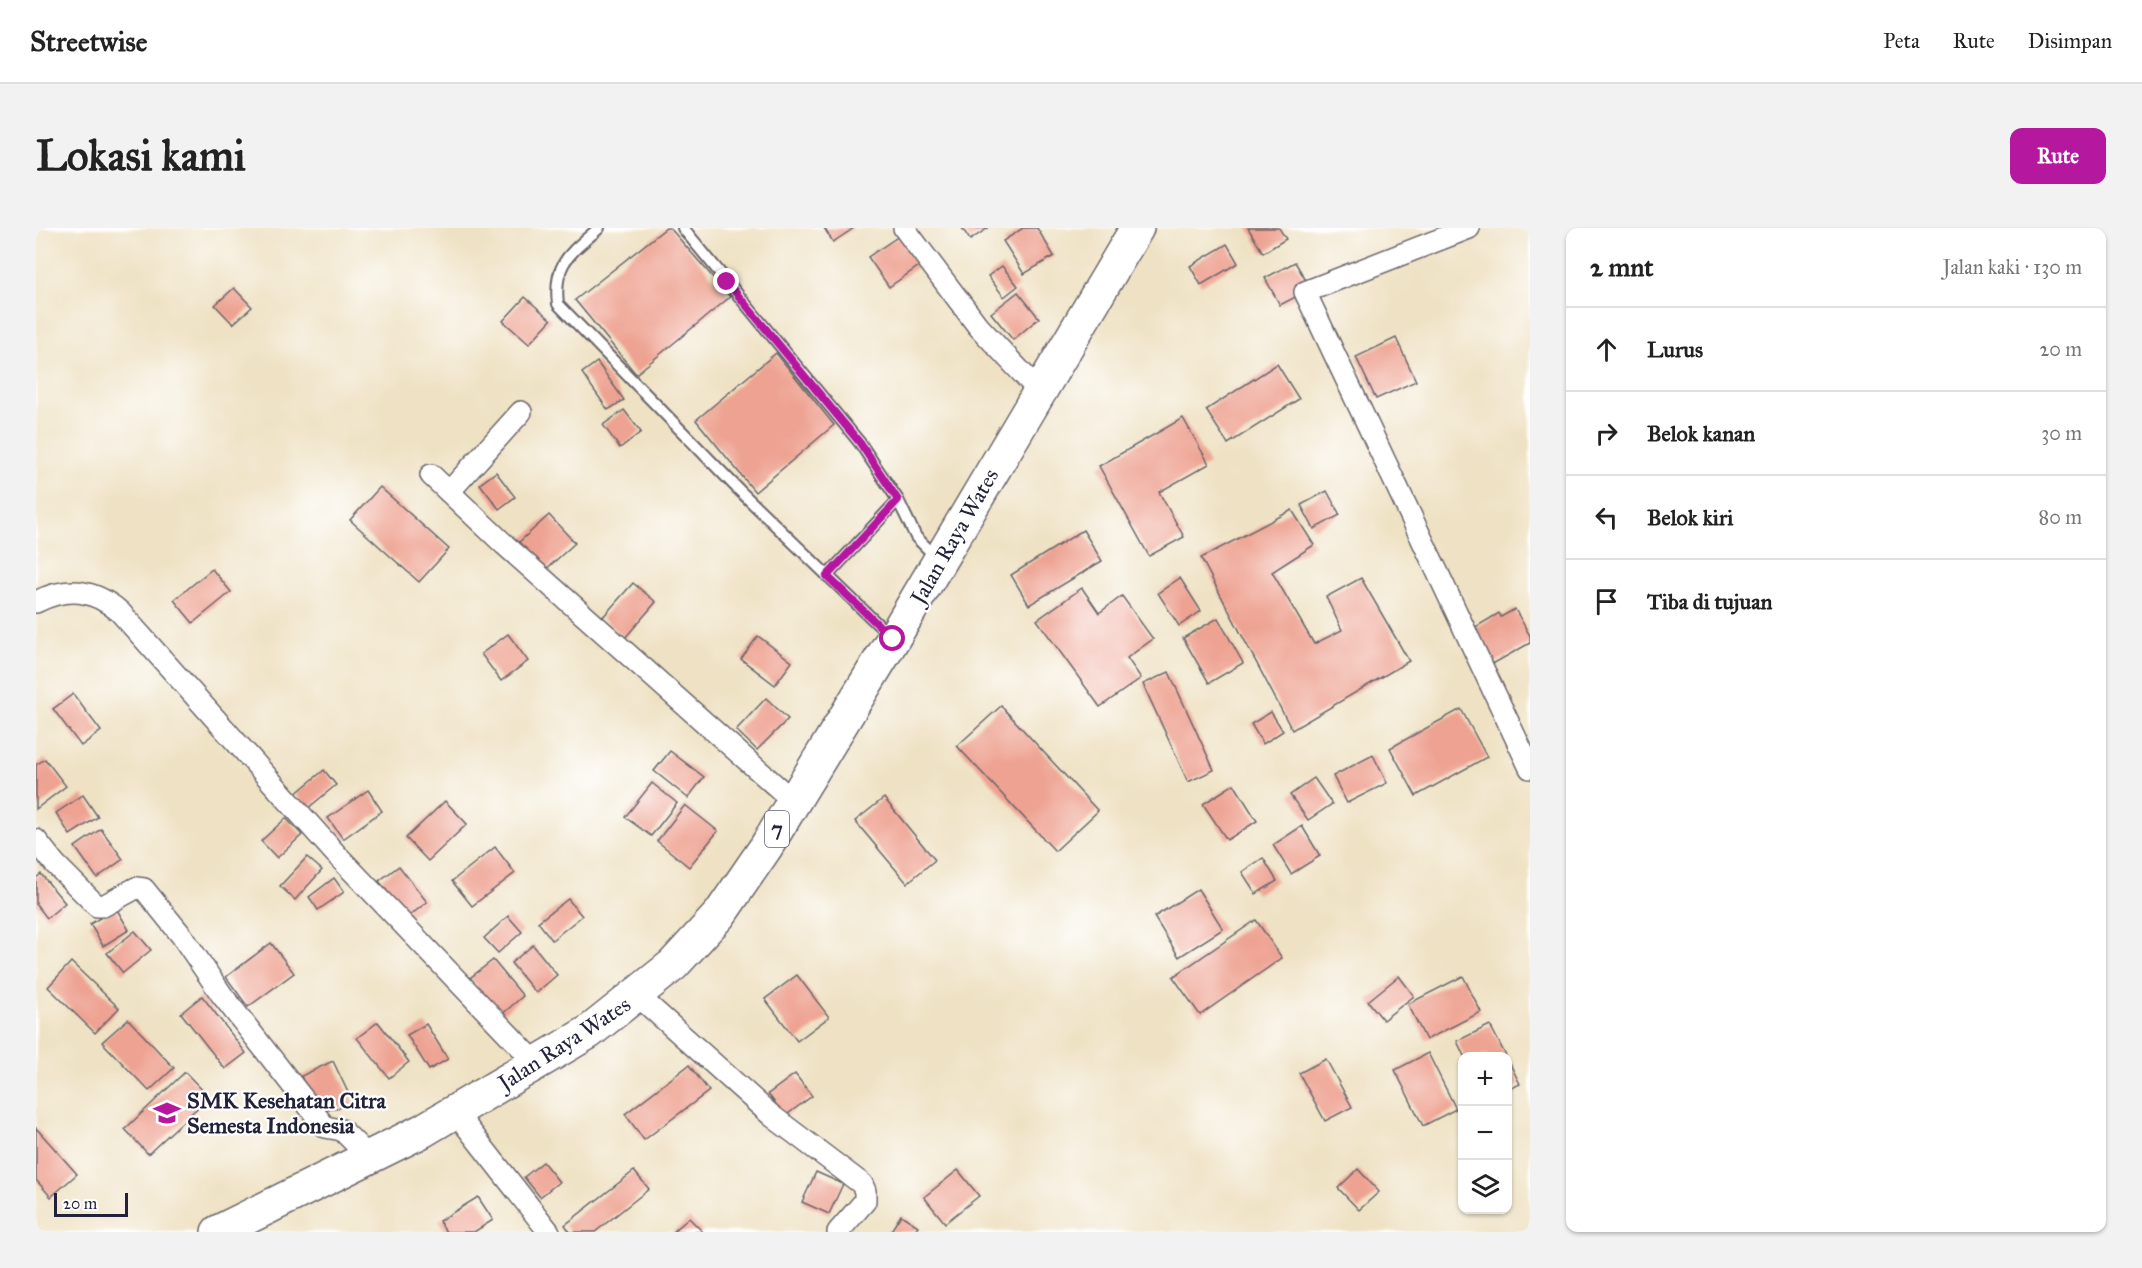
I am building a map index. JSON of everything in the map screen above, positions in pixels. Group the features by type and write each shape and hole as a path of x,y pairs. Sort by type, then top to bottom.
{"highway":[{"name":"Jalan Raya Wates","path":"218,1232 456,1113 589,1032 674,965 720,914 794,802 893,639 1133,231"}],"street":[{"path":"904,228 971,318 1039,391"},
{"path":"1469,228 1305,292 1530,768"},
{"path":"449,492 521,412"},
{"path":"430,475 505,545 794,802"},
{"path":"36,602 51,594 87,591 107,600 335,853 537,1064"},
{"path":"36,840 55,864 97,906 110,903 136,888 144,889 182,936 222,995 326,1127 342,1130 369,1157"},
{"path":"637,995 772,1116 862,1184 865,1201 838,1232"},
{"path":"456,1113 549,1232"}],"lane":[{"path":"599,228 563,260 555,283 558,303 739,490 893,639"},
{"path":"683,228 860,443 898,500 916,537 939,560"},
{"path":"827,576 898,500"}],"building":[{"path":"666,228 670,228 730,297 636,374 575,300"},
{"path":"824,228 854,228 833,242"},
{"path":"962,228 988,228 970,240"},
{"path":"1023,228 1037,228 1054,256 1024,274 1003,241"},
{"path":"1248,228 1279,228 1286,239 1263,253"},
{"path":"899,236 919,266 889,287 868,257"},
{"path":"1227,244 1238,263 1201,285 1190,266"},
{"path":"1295,262 1311,289 1280,305 1265,278"},
{"path":"1002,266 1018,286 1004,297 988,276"},
{"path":"234,288 252,307 233,324 215,305"},
{"path":"1018,292 1039,318 1013,340 991,313"},
{"path":"525,297 551,320 529,344 503,321"},
{"path":"1396,338 1416,381 1376,399 1356,357"},
{"path":"776,353 834,425 755,492 696,420"},
{"path":"597,362 624,400 608,410 582,373"},
{"path":"1277,364 1299,399 1228,444 1206,410"},
{"path":"624,410 641,432 620,448 603,425"},
{"path":"1183,418 1209,464 1159,492 1184,537 1149,556 1099,466"},
{"path":"496,472 515,497 499,509 480,484"},
{"path":"380,487 449,549 419,582 350,520"},
{"path":"1327,491 1340,515 1314,529 1301,505"},
{"path":"1292,510 1314,545 1272,572 1314,644 1342,630 1326,597 1361,578 1409,661 1292,730 1201,558"},
{"path":"549,515 575,543 543,572 517,544"},
{"path":"1083,530 1102,561 1029,605 1011,575"},
{"path":"212,569 231,592 193,623 174,600"},
{"path":"1180,578 1201,611 1179,626 1158,593"},
{"path":"633,583 656,602 625,638 602,618"},
{"path":"1082,588 1099,613 1122,596 1153,639 1127,658 1141,678 1100,707 1037,620"},
{"path":"1515,609 1530,636 1530,643 1489,666 1469,631 1499,613 1501,617"},
{"path":"1218,618 1243,663 1209,683 1183,638"},
{"path":"508,634 528,661 501,681 481,654"},
{"path":"758,636 792,662 775,685 741,659"},
{"path":"1169,672 1214,770 1188,782 1143,684"},
{"path":"73,694 101,731 81,746 53,709"},
{"path":"766,698 788,719 757,750 736,730"},
{"path":"1001,706 1098,811 1055,851 957,746"},
{"path":"1461,709 1487,757 1416,796 1390,748"},
{"path":"1271,712 1283,731 1263,744 1251,724"},
{"path":"670,751 704,777 688,798 654,771"},
{"path":"1373,755 1387,783 1347,803 1333,776"},
{"path":"45,759 66,786 36,809 36,765"},
{"path":"324,770 336,785 307,809 295,794"},
{"path":"1314,778 1332,804 1308,820 1290,795"},
{"path":"652,783 677,803 651,836 625,817"},
{"path":"1234,784 1257,821 1227,840 1203,804"},
{"path":"368,790 382,811 343,839 328,818"},
{"path":"83,795 98,817 70,835 56,813"},
{"path":"884,798 935,860 907,883 855,821"},
{"path":"445,801 467,824 428,861 406,838"},
{"path":"685,805 718,831 689,867 657,841"},
{"path":"286,818 302,835 277,858 261,841"},
{"path":"1302,826 1320,856 1291,874 1273,845"},
{"path":"101,829 123,859 97,878 75,847"},
{"path":"495,847 515,873 472,906 452,881"},
{"path":"307,857 322,870 295,900 280,886"},
{"path":"1263,858 1277,881 1256,894 1242,872"},
{"path":"399,866 427,902 408,917 379,881"},
{"path":"41,874 65,903 47,918 36,904 36,878"},
{"path":"334,878 344,892 318,910 309,897"},
{"path":"1198,889 1223,929 1179,957 1154,917"},
{"path":"568,899 582,916 552,940 538,922"},
{"path":"116,908 129,930 103,946 90,924"},
{"path":"508,916 522,932 498,953 484,938"},
{"path":"1256,920 1282,958 1200,1015 1173,977"},
{"path":"135,931 151,950 123,973 107,953"},
{"path":"271,943 294,973 248,1007 226,977"},
{"path":"533,945 557,975 536,993 511,963"},
{"path":"493,960 523,996 500,1016 470,978"},
{"path":"71,962 119,1008 95,1033 48,987"},
{"path":"797,975 829,1017 797,1041 765,999"},
{"path":"1399,976 1414,996 1383,1020 1368,1001"},
{"path":"1463,976 1481,1012 1426,1040 1408,1004"},
{"path":"202,996 246,1053 225,1069 181,1013"},
{"name":"SMK Kesehatan Citra Semesta Indonesia","path":"128,1019 174,1068 149,1091 102,1042"},
{"path":"378,1022 409,1062 389,1078 357,1038"},
{"path":"426,1024 448,1059 429,1070 407,1035"},
{"path":"1490,1025 1504,1052 1462,1052 1457,1041"},
{"path":"1428,1053 1456,1109 1423,1126 1395,1070"},
{"path":"1326,1059 1352,1107 1325,1121 1299,1073"},
{"path":"333,1061 354,1105 317,1112 301,1076"},
{"path":"689,1065 709,1091 644,1140 625,1114"},
{"path":"1512,1068 1520,1084 1512,1088"},
{"name":"SMK Kesehatan Citra Semesta Indonesia","path":"185,1072 209,1097 148,1154 125,1129"},
{"path":"795,1074 812,1096 785,1116 768,1094"},
{"path":"36,1128 77,1174 51,1197 36,1180"},
{"path":"543,1162 559,1182 540,1197 524,1177"},
{"path":"1358,1169 1379,1192 1359,1210 1338,1188"},
{"path":"958,1170 979,1196 945,1223 924,1197"},
{"path":"634,1171 649,1189 595,1232 570,1232 565,1225"},
{"path":"816,1172 843,1184 829,1214 802,1202"},
{"path":"478,1197 493,1220 474,1232 446,1232 439,1221"},
{"path":"901,1215 918,1226 914,1232 890,1232"},
{"path":"689,1218 703,1232 673,1232"}],"place":[{"name":"SMK Kesehatan Citra Semesta Indonesia","path":"167,1113"}],"route":[{"path":"727,282 860,443 898,500 827,576 893,639"}]}
